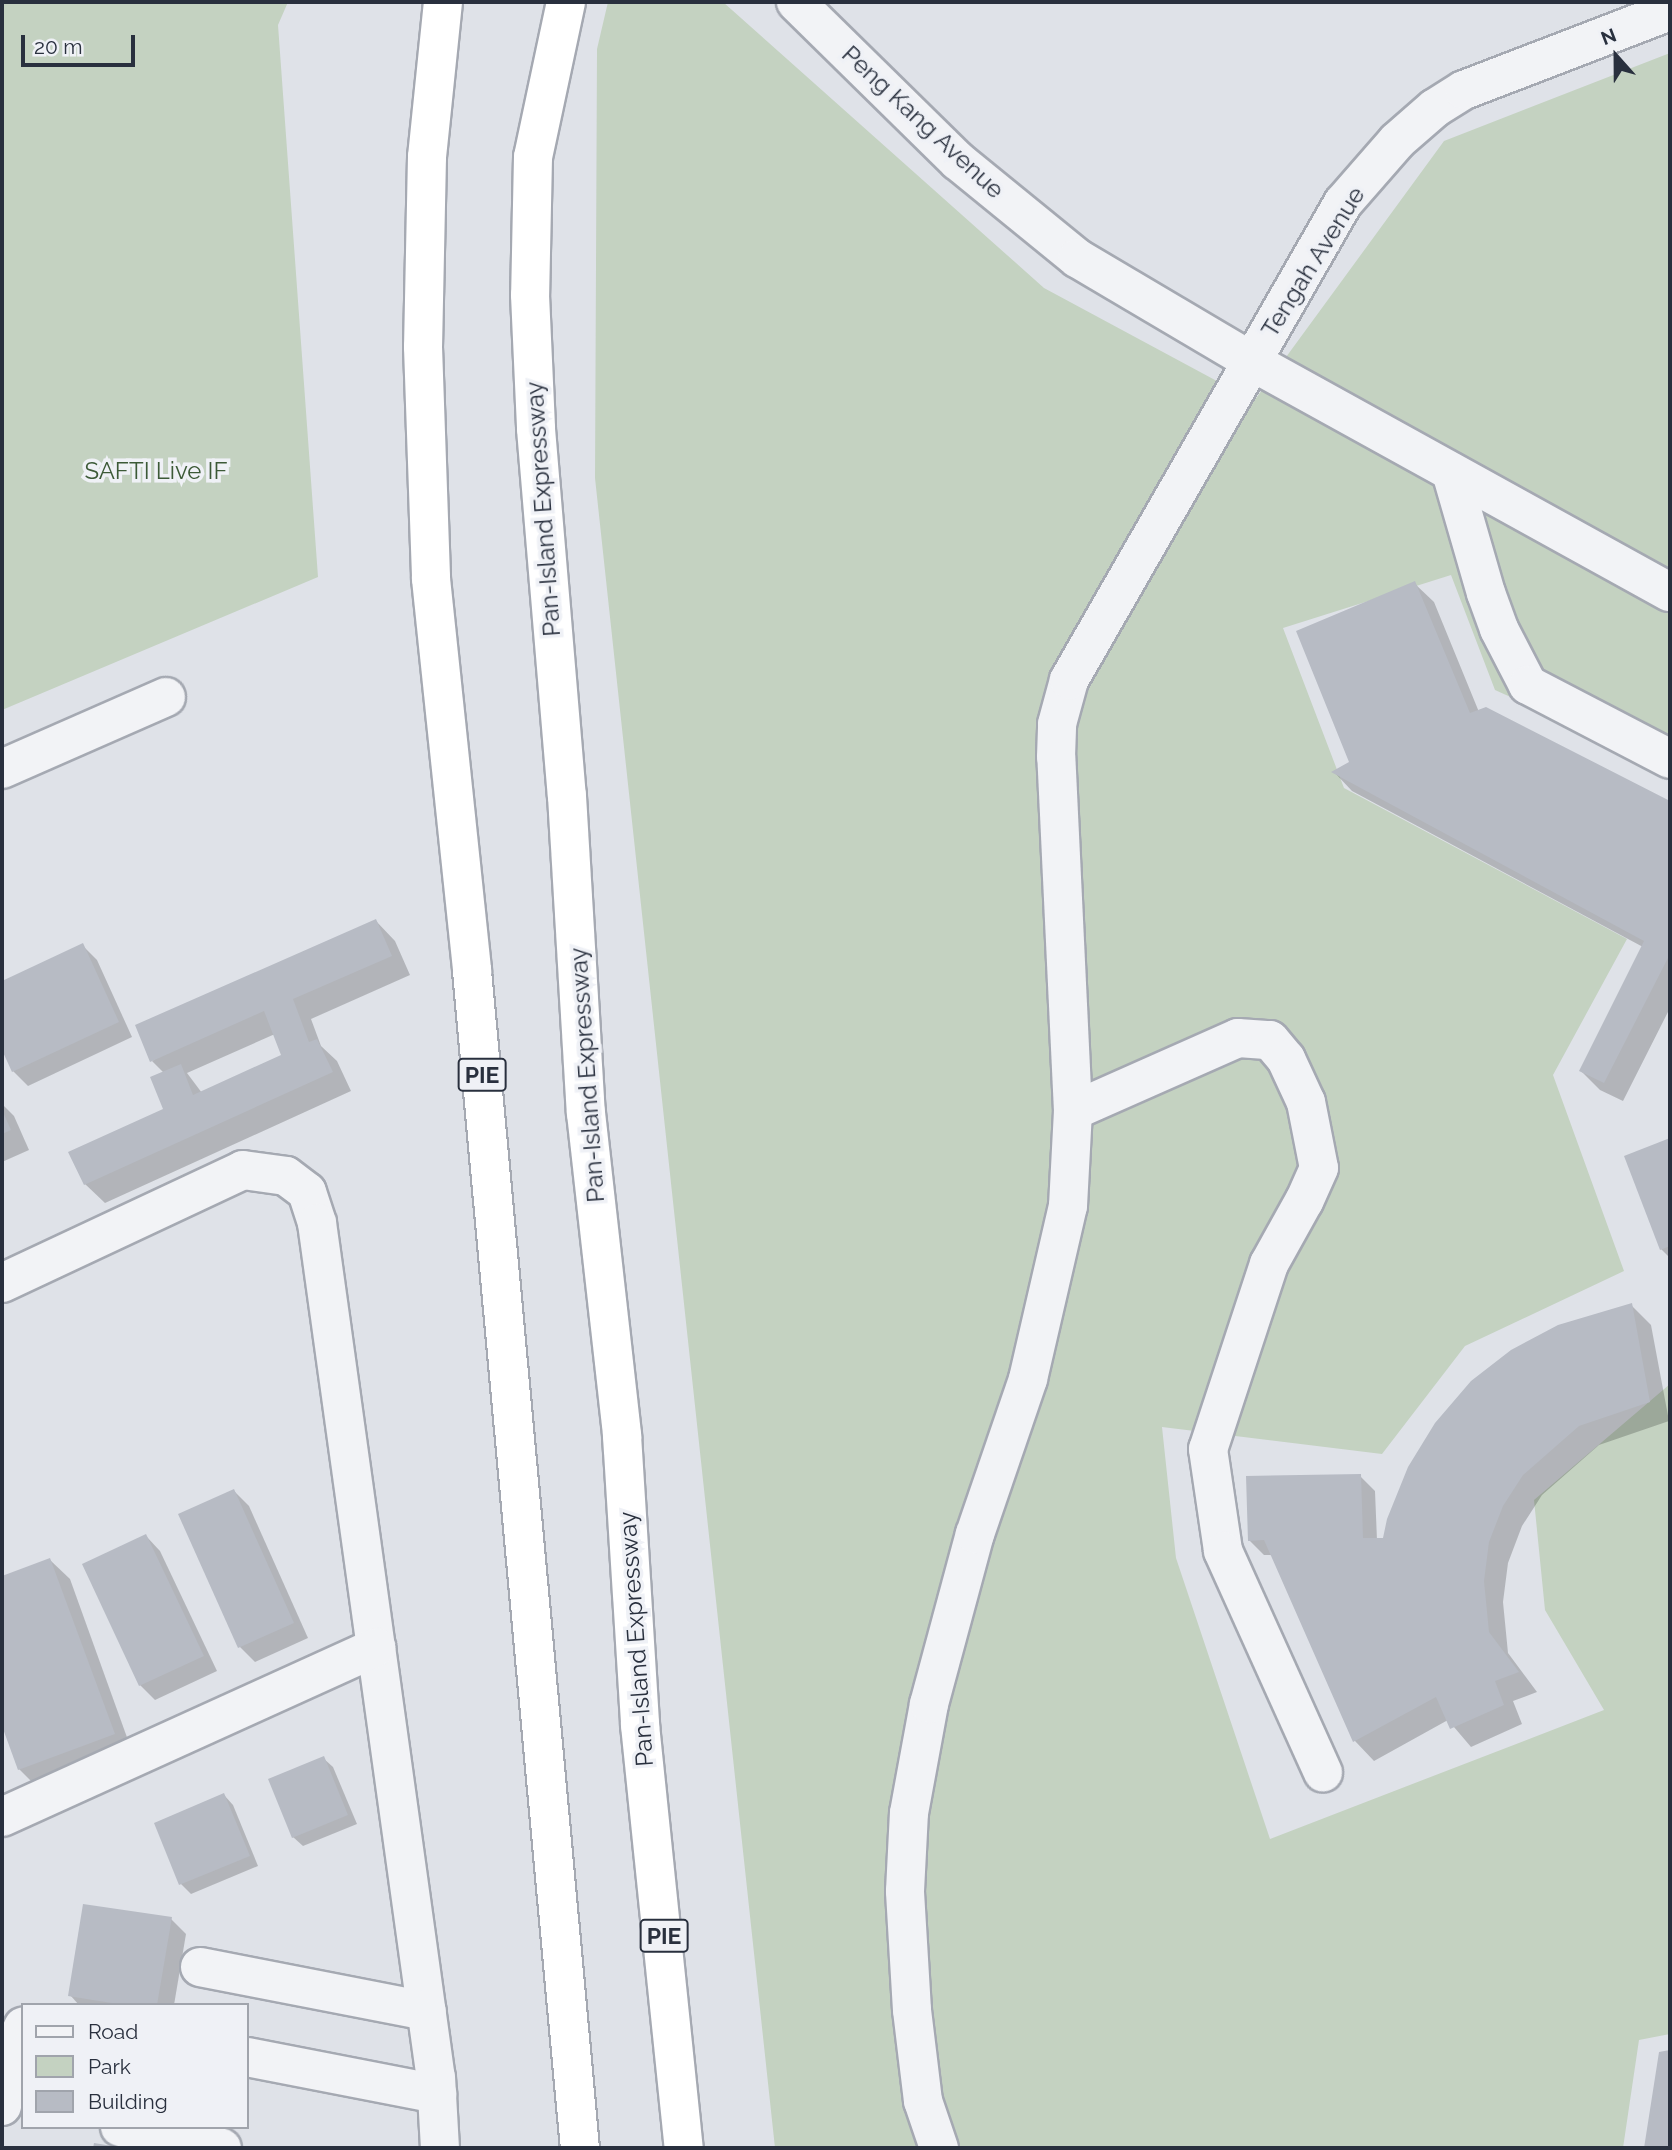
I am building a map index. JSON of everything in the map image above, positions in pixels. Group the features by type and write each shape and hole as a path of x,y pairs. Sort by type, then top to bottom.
{"highway":[{"name":"PIE","path":"443,2 427,157 423,347 431,579 472,971 580,2148"},
{"name":"Pan-Island Expressway","path":"566,2 533,157 530,295 536,429 566,796 586,1113 622,1436 640,1725 684,2148"}],"lane":[{"name":"Peng Kang Avenue","path":"804,8 958,161 1077,258 1251,361 1670,592"},
{"name":"Tengah Avenue","path":"939,2148 923,2101 912,2010 905,1891 909,1814 929,1704 975,1534 1028,1379 1068,1206 1073,1111 1057,724 1069,680 1343,203 1397,141 1435,108 1464,90 1670,12"},
{"path":"1451,472 1486,593 1500,629 1528,685 1670,759"},
{"path":"2,769 166,697"},
{"path":"1073,1111 1238,1038 1270,1040 1286,1059 1306,1102 1319,1167 1304,1201 1269,1264 1208,1449 1223,1551 1323,1772"},
{"path":"2,1283 243,1170 286,1176 307,1192 317,1223 427,2011 437,2094 440,2148"},
{"path":"2,1816 376,1647"},
{"path":"200,1968 427,2011"},
{"path":"2,2106 16,2042 21,2031"},
{"path":"248,2057 437,2094"},
{"path":"130,2129 222,2148"}],"green space":[{"name":"SAFTI Live IF","path":"2,2 288,2 278,25 318,577 2,710"},
{"path":"608,2 723,2 1044,288 1254,401 1444,141 1670,53 1670,769 1495,690 1451,575 1283,628 1344,788 1627,939 1553,1075 1624,1271 1465,1346 1382,1454 1162,1427 1176,1558 1270,1839 1604,1710 1545,1610 1534,1500 1670,1384 1670,2034 1639,2040 1623,2148 775,2148 595,478 597,49"}],"building":[{"path":"1415,581 1470,713 1486,707 1670,801 1670,954 1604,1083 1579,1071 1644,941 1331,772 1349,762 1296,631"},
{"path":"376,919 392,956 293,999 309,1042 317,1039 333,1072 84,1185 68,1152 163,1109 150,1077 181,1064 193,1095 281,1055 264,1011 150,1062 135,1025"},
{"path":"83,943 119,1022 12,1072 2,1050 2,981"},
{"path":"2,1110 11,1130 2,1134"},
{"path":"1670,1138 1670,1246 1660,1250 1624,1156"},
{"path":"1632,1303 1650,1402 1579,1426 1523,1475 1503,1506 1489,1542 1484,1581 1489,1632 1519,1672 1495,1681 1504,1705 1450,1729 1436,1697 1353,1742 1264,1540 1248,1541 1246,1476 1361,1474 1363,1538 1383,1538 1387,1519 1408,1467 1435,1423 1471,1381 1511,1350 1558,1325"},
{"path":"234,1489 294,1623 238,1648 178,1514"},
{"path":"146,1534 204,1656 139,1686 82,1564"},
{"path":"50,1558 115,1734 18,1770 2,1726 2,1576"},
{"path":"324,1756 348,1815 292,1838 268,1779"},
{"path":"224,1793 250,1856 179,1885 154,1823"},
{"path":"83,1904 172,1917 157,2003 112,2003 68,1996"},
{"path":"1670,2050 1670,2148 1644,2148 1659,2052"},
{"path":"94,2143 118,2147 118,2148 93,2148"}]}
